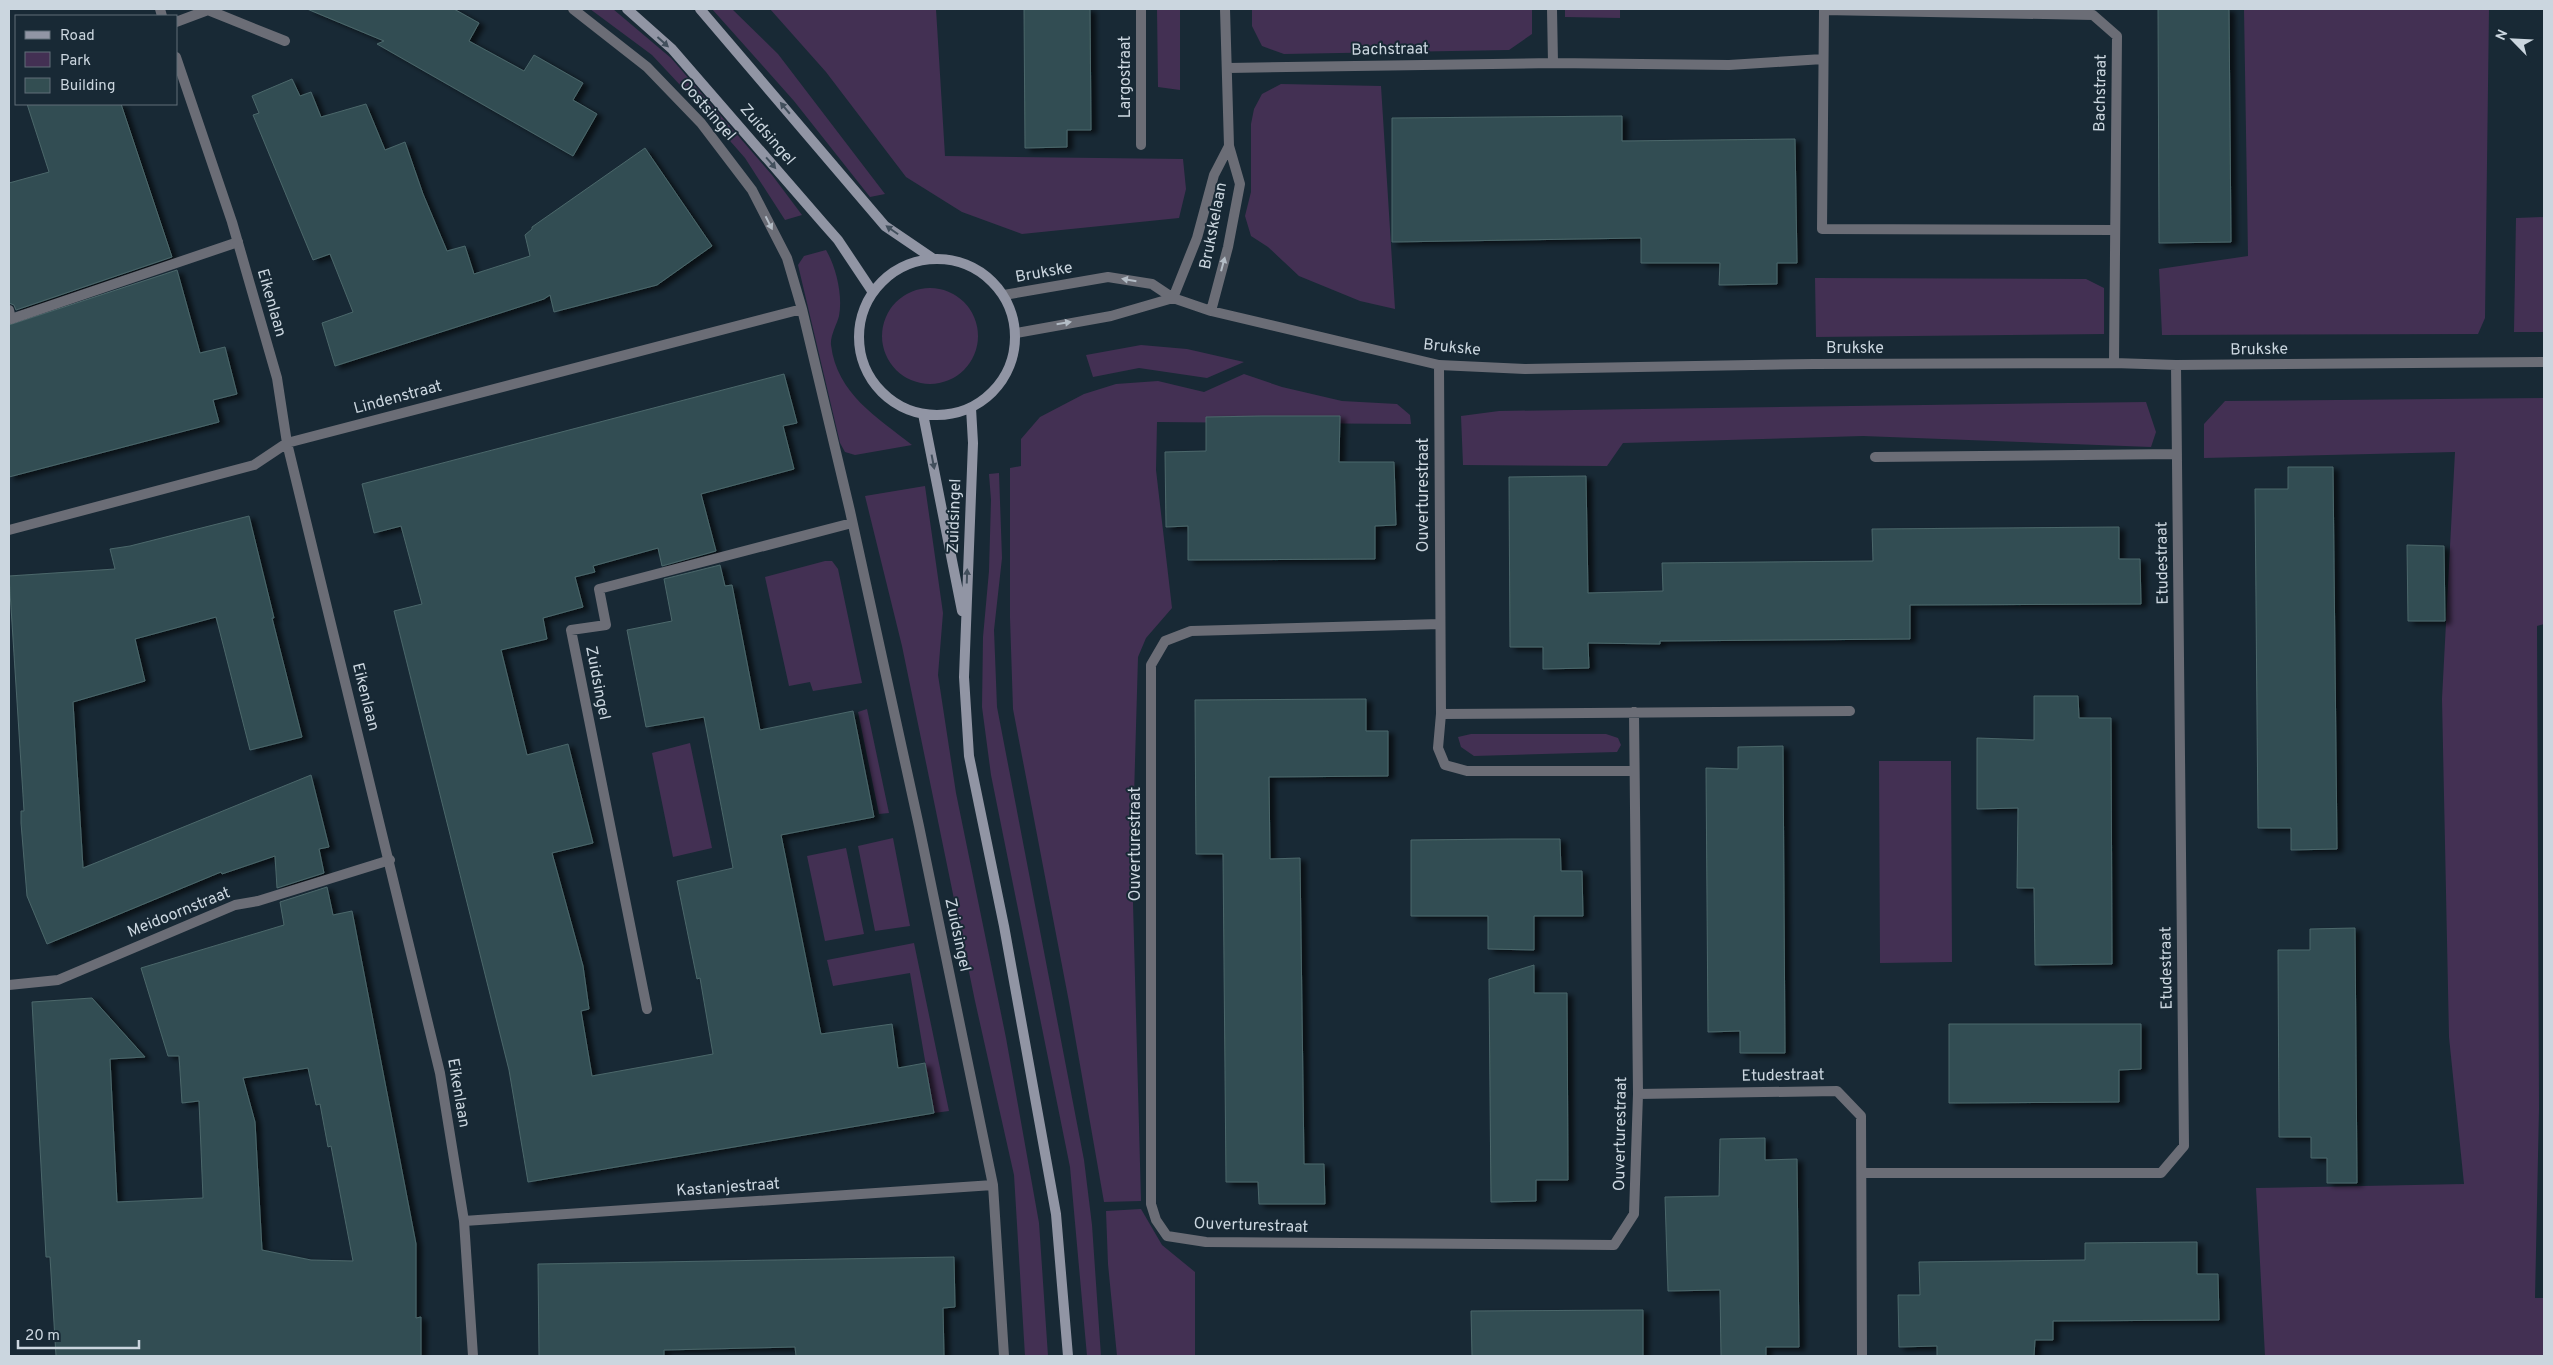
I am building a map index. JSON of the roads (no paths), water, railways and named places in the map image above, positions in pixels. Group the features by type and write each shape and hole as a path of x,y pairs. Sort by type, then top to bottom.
{"main road":[{"name":"Zuidsingel","path":"627,9 672,49 838,240 872,291"},
{"name":"Zuidsingel","path":"700,9 885,226 932,258"},
{"path":"932,258 960,261 985,274 1004,295 1012,313 1016,333 1011,363 996,390 971,408 948,415 923,414 894,403 871,381 860,352 860,320 872,291 898,268 932,258"},
{"name":"Zuidsingel","path":"971,408 973,443 964,677 969,756 1004,926 1056,1214 1068,1356"},
{"name":"Zuidsingel","path":"923,414 965,624"}],"street":[{"name":"Oostsingel","path":"573,9 647,66 701,123 752,190 787,258"},
{"name":"Largostraat","path":"1141,9 1141,145"},
{"name":"Brukskelaan","path":"1211,311 1228,247 1240,184 1229,146 1225,9"},
{"path":"1552,9 1553,63"},
{"path":"178,21 208,10 285,41"},
{"name":"Bachstraat","path":"2114,230 1822,229 1824,10 2092,15 2117,36 2114,363"},
{"name":"Bachstraat","path":"1228,68 1553,63 1729,65 1823,59"},
{"name":"Eikenlaan","path":"178,63 238,242 277,378 287,443 390,860 440,1072 464,1221 473,1356"},
{"name":"Brukskelaan","path":"1173,298 1197,238 1214,175 1229,146"},
{"path":"9,310 11,319 238,242"},
{"name":"Zuidsingel","path":"787,258 802,309 852,524 919,826 993,1185 1004,1356"},
{"name":"Brukske","path":"1004,295 1108,276 1152,284 1173,298 1211,311 1439,365 1525,369 2114,363 2176,365 2544,362"},
{"path":"1016,333 1110,316 1173,298"},
{"name":"Lindenstraat","path":"9,530 254,464 287,443 802,309"},
{"name":"Ouverturestraat","path":"1439,365 1441,714 1438,748 1445,765 1467,770 1633,771"},
{"name":"Etudestraat","path":"1862,1173 2161,1173 2184,1146 2176,365"},
{"path":"1876,457 2177,454"},
{"name":"Zuidsingel","path":"647,1010 571,630 606,625 599,590 852,524"},
{"name":"Ouverturestraat","path":"1440,624 1191,631 1165,641 1150,665 1151,1204 1156,1220 1167,1236 1206,1242 1614,1245 1634,1214 1638,1094 1633,771 1634,712"},
{"path":"1441,714 1850,710"},
{"name":"Meidoornstraat","path":"9,985 58,980 235,905 258,901 390,860"},
{"name":"Etudestraat","path":"1638,1094 1836,1091 1861,1116 1862,1356"},
{"name":"Kastanjestraat","path":"464,1221 993,1185"}]}
